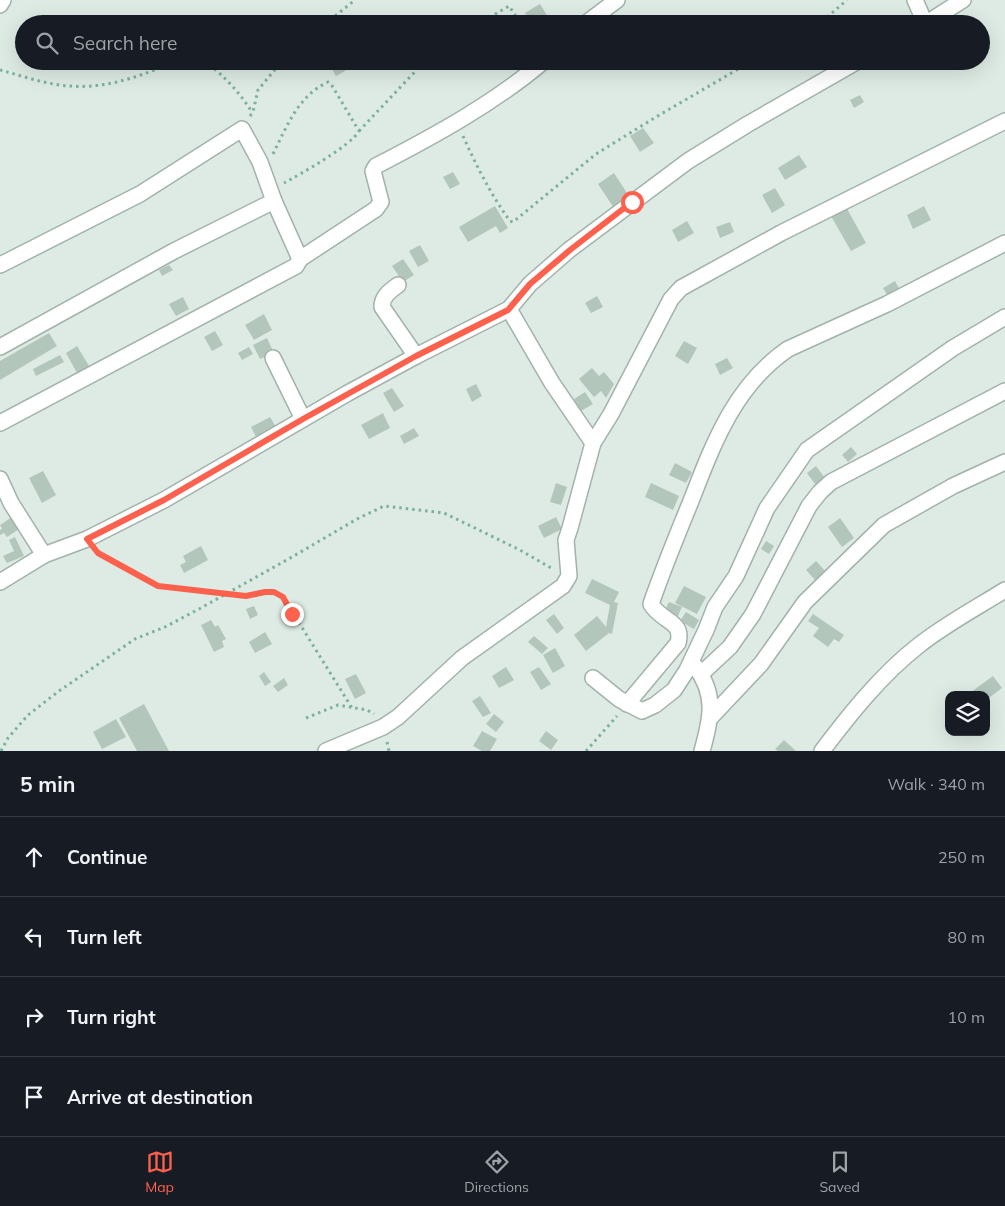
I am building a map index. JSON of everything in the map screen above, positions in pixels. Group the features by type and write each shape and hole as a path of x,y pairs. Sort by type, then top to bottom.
{"street":[{"path":"0,6 3,0"},
{"path":"597,15 617,0"},
{"path":"914,0 921,15"},
{"path":"939,15 963,0"},
{"path":"0,423 296,266 300,259 376,209 382,202 373,171 376,166 419,144 501,94 532,70"},
{"path":"0,582 44,555 87,539 164,500 416,356 508,310 530,284 570,250 688,161 842,70"},
{"path":"326,751 383,727 398,717 462,658 563,586 569,576 566,540 593,443 611,414 671,299 681,288 781,233 1005,121"},
{"path":"0,265 146,191 242,130 260,162 272,196 300,259"},
{"path":"0,347 272,196"},
{"path":"628,704 678,643 680,635 678,628 655,611 651,604 718,434 733,406 760,373 775,358 788,349 887,304 1005,243"},
{"path":"398,285 385,296 382,301 382,307 416,356"},
{"path":"508,310 552,383 593,443"},
{"path":"593,678 642,712 655,705 674,690 688,670 715,607 736,576 767,508 807,450 952,348 1005,317"},
{"path":"273,358 303,419"},
{"path":"701,674 730,647 754,614 809,506 820,492 831,482 1005,391"},
{"path":"711,717 761,664 805,602 884,525 953,486 1005,462"},
{"path":"0,479 11,502 44,555"},
{"path":"822,751 859,704 888,673 918,646 1005,590"},
{"path":"692,661 701,674 710,701 711,717 702,751"}],"path":[{"path":"336,15 355,0"},
{"path":"830,15 847,0"},
{"path":"494,15 509,6 515,15"},
{"path":"0,70 49,83 72,86 101,85 155,70"},
{"path":"217,70 240,93 253,112"},
{"path":"242,130 253,112 258,90 275,70"},
{"path":"272,196 357,134 417,70"},
{"path":"457,121 474,161 494,198 510,221 513,222 596,154 737,70"},
{"path":"263,172 295,110 310,93 328,82 359,131"},
{"path":"1,751 8,738 28,715 59,691 135,639 165,627 292,558 357,519 384,506 444,512 520,550 560,574 569,576"},
{"path":"87,539 98,553 158,586 246,596 274,592 283,597 352,708"},
{"path":"586,751 628,704"},
{"path":"306,718 338,705 367,710 373,713 383,727 389,751"}],"building":[{"path":"540,4 547,15 526,15 525,13"},
{"path":"332,70 347,70 336,76"},
{"path":"860,95 864,102 854,108 850,100"},
{"path":"643,128 654,143 640,152 630,136"},
{"path":"799,155 807,167 785,180 778,168"},
{"path":"453,172 460,184 450,189 443,177"},
{"path":"614,173 627,193 623,196 628,203 616,211 598,184"},
{"path":"775,188 785,205 772,213 762,195"},
{"path":"495,206 508,228 500,233 496,226 468,242 459,227"},
{"path":"924,206 931,220 913,229 907,215"},
{"path":"846,207 866,243 851,251 831,216"},
{"path":"687,221 694,233 678,242 672,230"},
{"path":"730,222 734,232 720,238 716,227"},
{"path":"420,245 429,261 418,267 409,251"},
{"path":"403,259 414,275 403,282 392,266"},
{"path":"169,265 173,270 162,276 159,270"},
{"path":"895,281 901,292 889,298 883,288"},
{"path":"597,296 603,307 591,313 585,303"},
{"path":"183,297 189,309 176,316 169,304"},
{"path":"264,314 272,330 254,340 245,325"},
{"path":"215,331 223,345 212,351 204,337"},
{"path":"49,333 57,346 0,380 0,361"},
{"path":"267,338 274,353 260,359 253,345"},
{"path":"684,341 697,348 688,364 675,356"},
{"path":"77,346 89,366 77,373 66,353"},
{"path":"249,347 253,354 242,360 238,353"},
{"path":"60,355 64,362 36,376 33,369"},
{"path":"727,358 733,368 720,375 715,364"},
{"path":"592,368 599,376 604,372 614,384 606,398 601,391 594,397 579,379"},
{"path":"476,384 482,396 472,402 466,389"},
{"path":"392,388 404,406 394,412 383,393"},
{"path":"585,392 593,404 581,411 574,399"},
{"path":"383,413 390,428 369,439 361,425"},
{"path":"270,417 278,430 258,441 251,427"},
{"path":"414,428 419,436 404,444 400,436"},
{"path":"851,447 857,454 848,462 842,455"},
{"path":"675,463 692,472 686,483 669,475"},
{"path":"816,466 825,478 815,484 807,473"},
{"path":"43,471 56,495 42,503 29,478"},
{"path":"556,483 567,487 561,505 550,502"},
{"path":"651,483 679,496 673,510 645,497"},
{"path":"12,517 19,529 7,537 4,533 0,535 0,530 2,529 0,525"},
{"path":"556,517 562,529 544,538 538,526"},
{"path":"840,518 854,538 842,547 828,527"},
{"path":"15,537 24,556 7,563 3,556 14,551 9,540"},
{"path":"766,541 774,546 769,554 761,549"},
{"path":"201,546 208,560 184,573 180,565 186,562 183,556"},
{"path":"816,561 828,574 818,583 806,570"},
{"path":"592,579 619,592 614,602 618,603 612,634 609,633 586,651 574,635 597,616 606,627 610,605 585,593"},
{"path":"684,586 706,597 697,614 675,603"},
{"path":"669,602 682,607 676,620 663,614"},
{"path":"254,606 258,615 250,619 246,609"},
{"path":"686,612 699,620 694,629 680,621"},
{"path":"554,614 564,628 557,634 546,620"},
{"path":"813,614 844,635 839,642 834,639 828,647 813,636 819,628 808,621"},
{"path":"211,620 215,627 218,625 226,639 222,641 224,647 214,652 201,625"},
{"path":"265,632 272,644 255,653 249,642"},
{"path":"534,636 548,648 542,654 528,642"},
{"path":"555,648 565,666 553,673 543,655"},
{"path":"506,667 514,680 499,688 492,676"},
{"path":"539,667 551,684 541,690 530,672"},
{"path":"264,672 271,682 265,686 259,676"},
{"path":"356,674 366,693 355,699 345,679"},
{"path":"993,676 1002,688 990,697 990,691 972,691"},
{"path":"284,678 288,685 278,692 273,686"},
{"path":"480,696 491,713 483,717 472,701"},
{"path":"144,704 169,751 137,751 119,718"},
{"path":"494,714 504,722 496,732 486,724"},
{"path":"116,719 126,737 102,749 93,732"},
{"path":"482,731 497,739 490,751 482,751 473,746"},
{"path":"546,731 558,740 551,750 539,741"},
{"path":"784,740 796,751 778,751 775,749"}],"route":[{"path":"292,614 283,597 274,592 246,596 158,586 98,553 87,539 164,500 416,356 508,310 530,284 632,202"}]}
